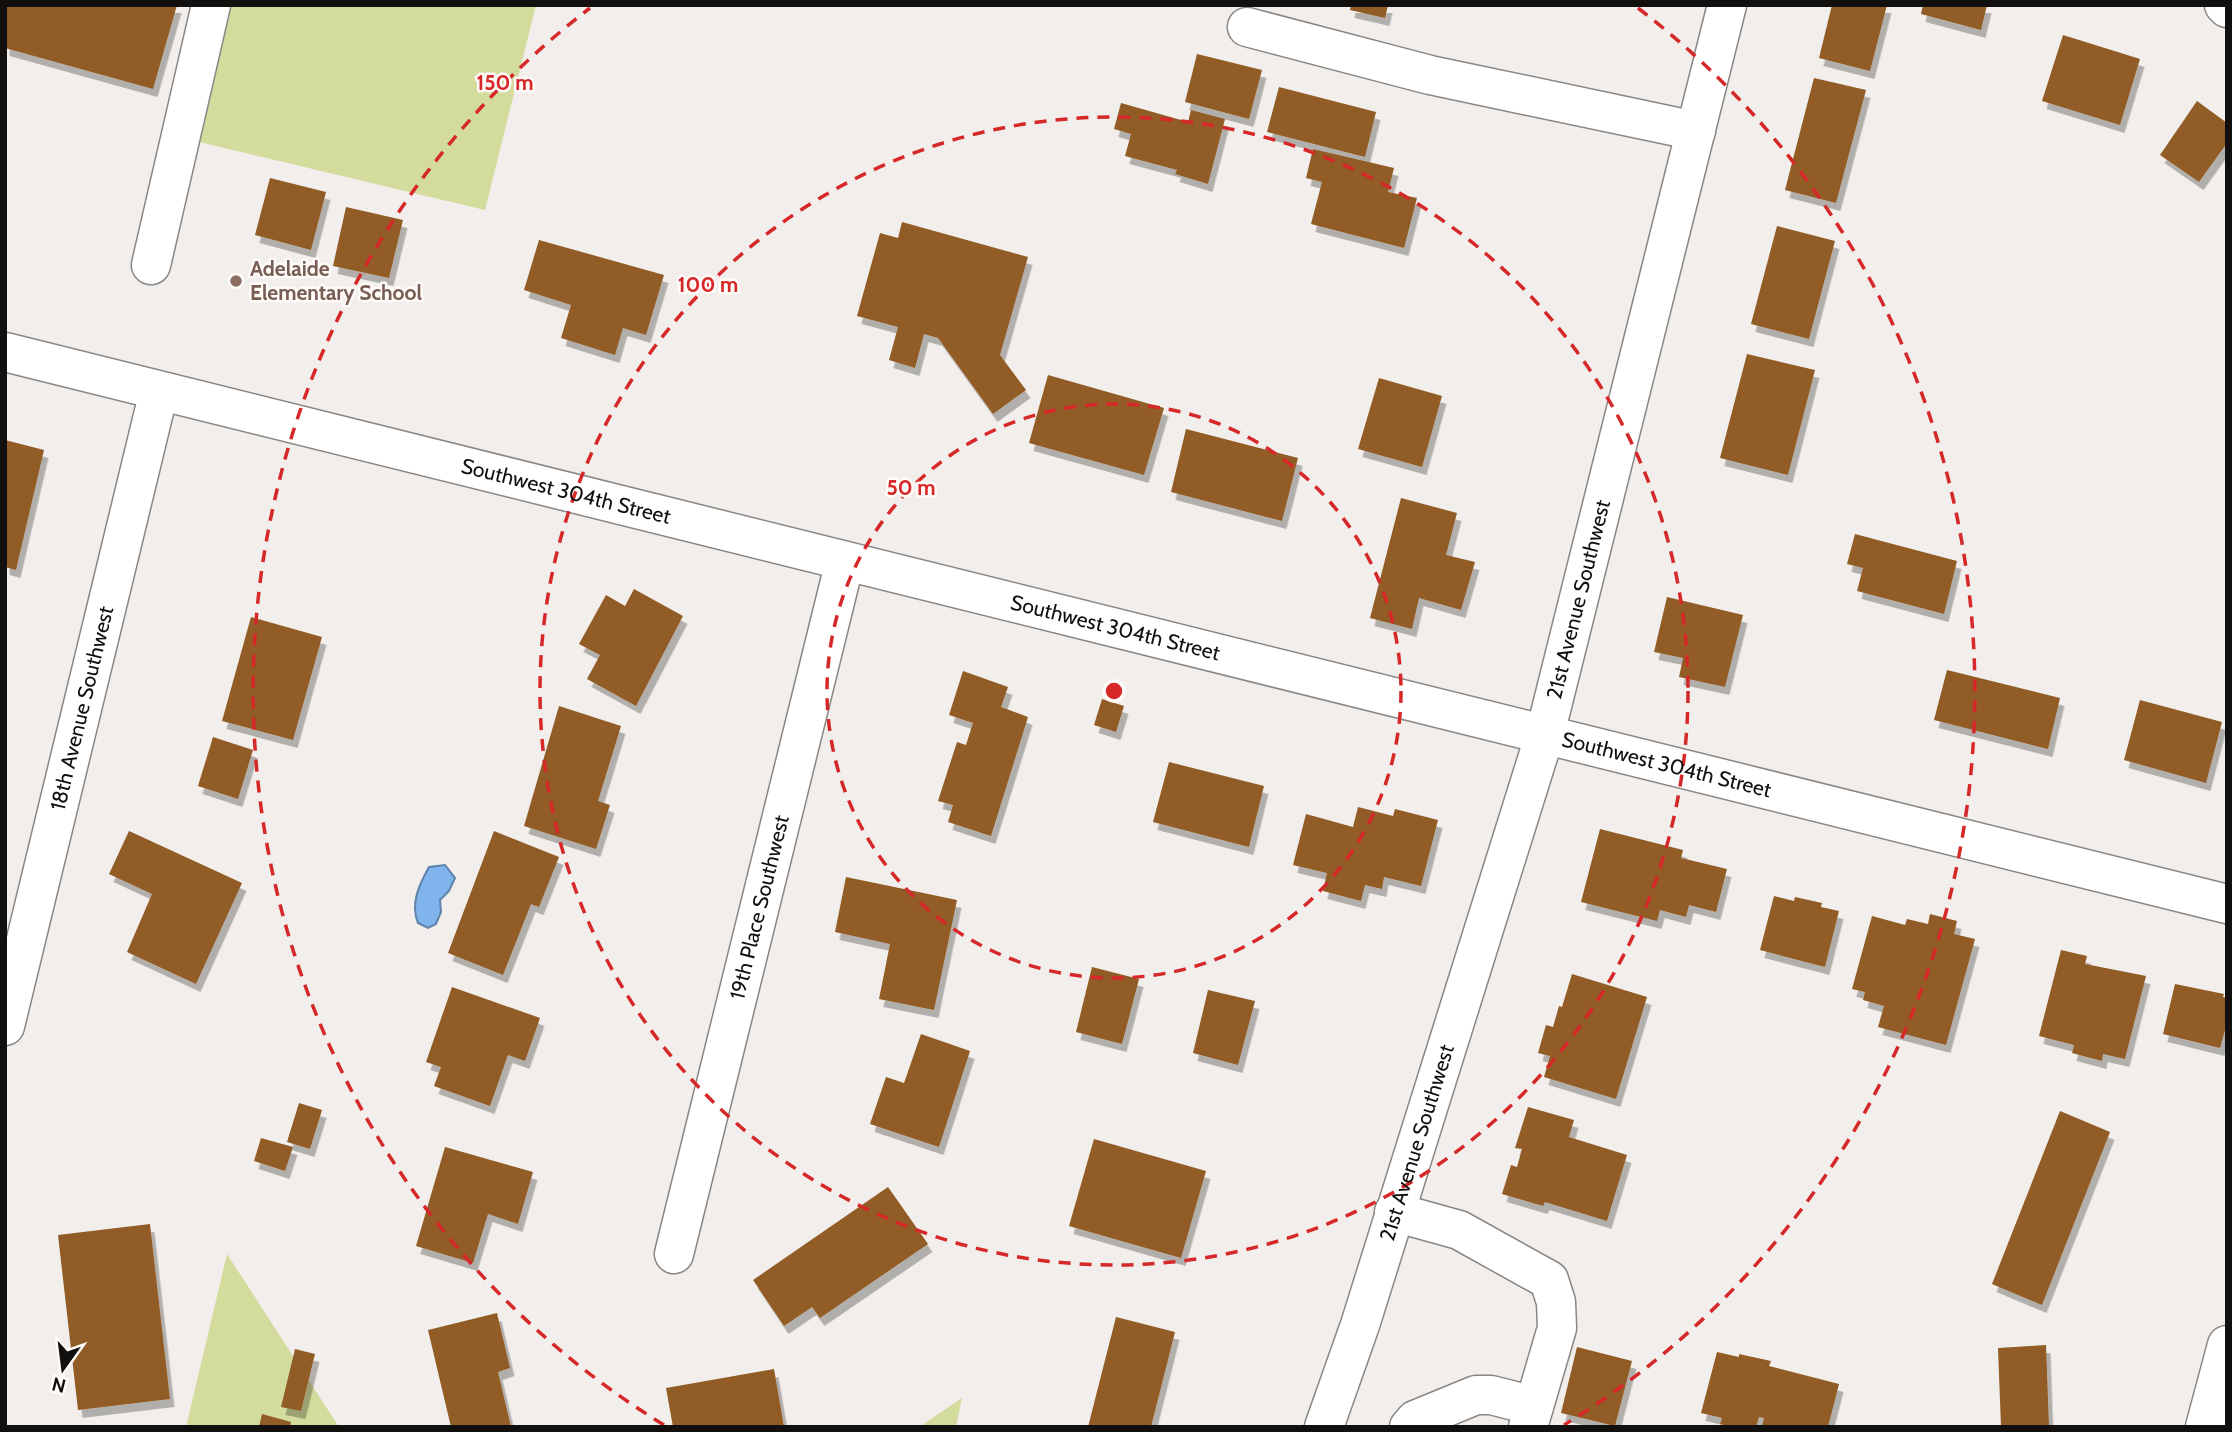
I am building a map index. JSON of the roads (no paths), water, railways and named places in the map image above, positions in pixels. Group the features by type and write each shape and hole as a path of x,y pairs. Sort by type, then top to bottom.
{"street":[{"path":"151,265 211,5"},
{"name":"21st Avenue Southwest","path":"1324,1427 1360,1325 1545,734 1727,5"},
{"path":"1247,27 1430,75 1696,131"},
{"name":"Southwest 304th Street","path":"5,352 2227,904"},
{"name":"18th Avenue Southwest","path":"5,1027 159,391"},
{"name":"19th Place Southwest","path":"674,1254 845,561"},
{"path":"1394,1212 1459,1230 1549,1280 1556,1302 1557,1328 1531,1417 1490,1395 1476,1395 1415,1420 1409,1427"},
{"path":"2205,1427 2227,1345"}],"water":[{"path":"445,865 455,878 449,891 440,900 441,912 436,924 428,928 418,923 415,909 417,895 429,867"}],"place":[{"name":"Adelaide Elementary School","path":"236,281"}]}
